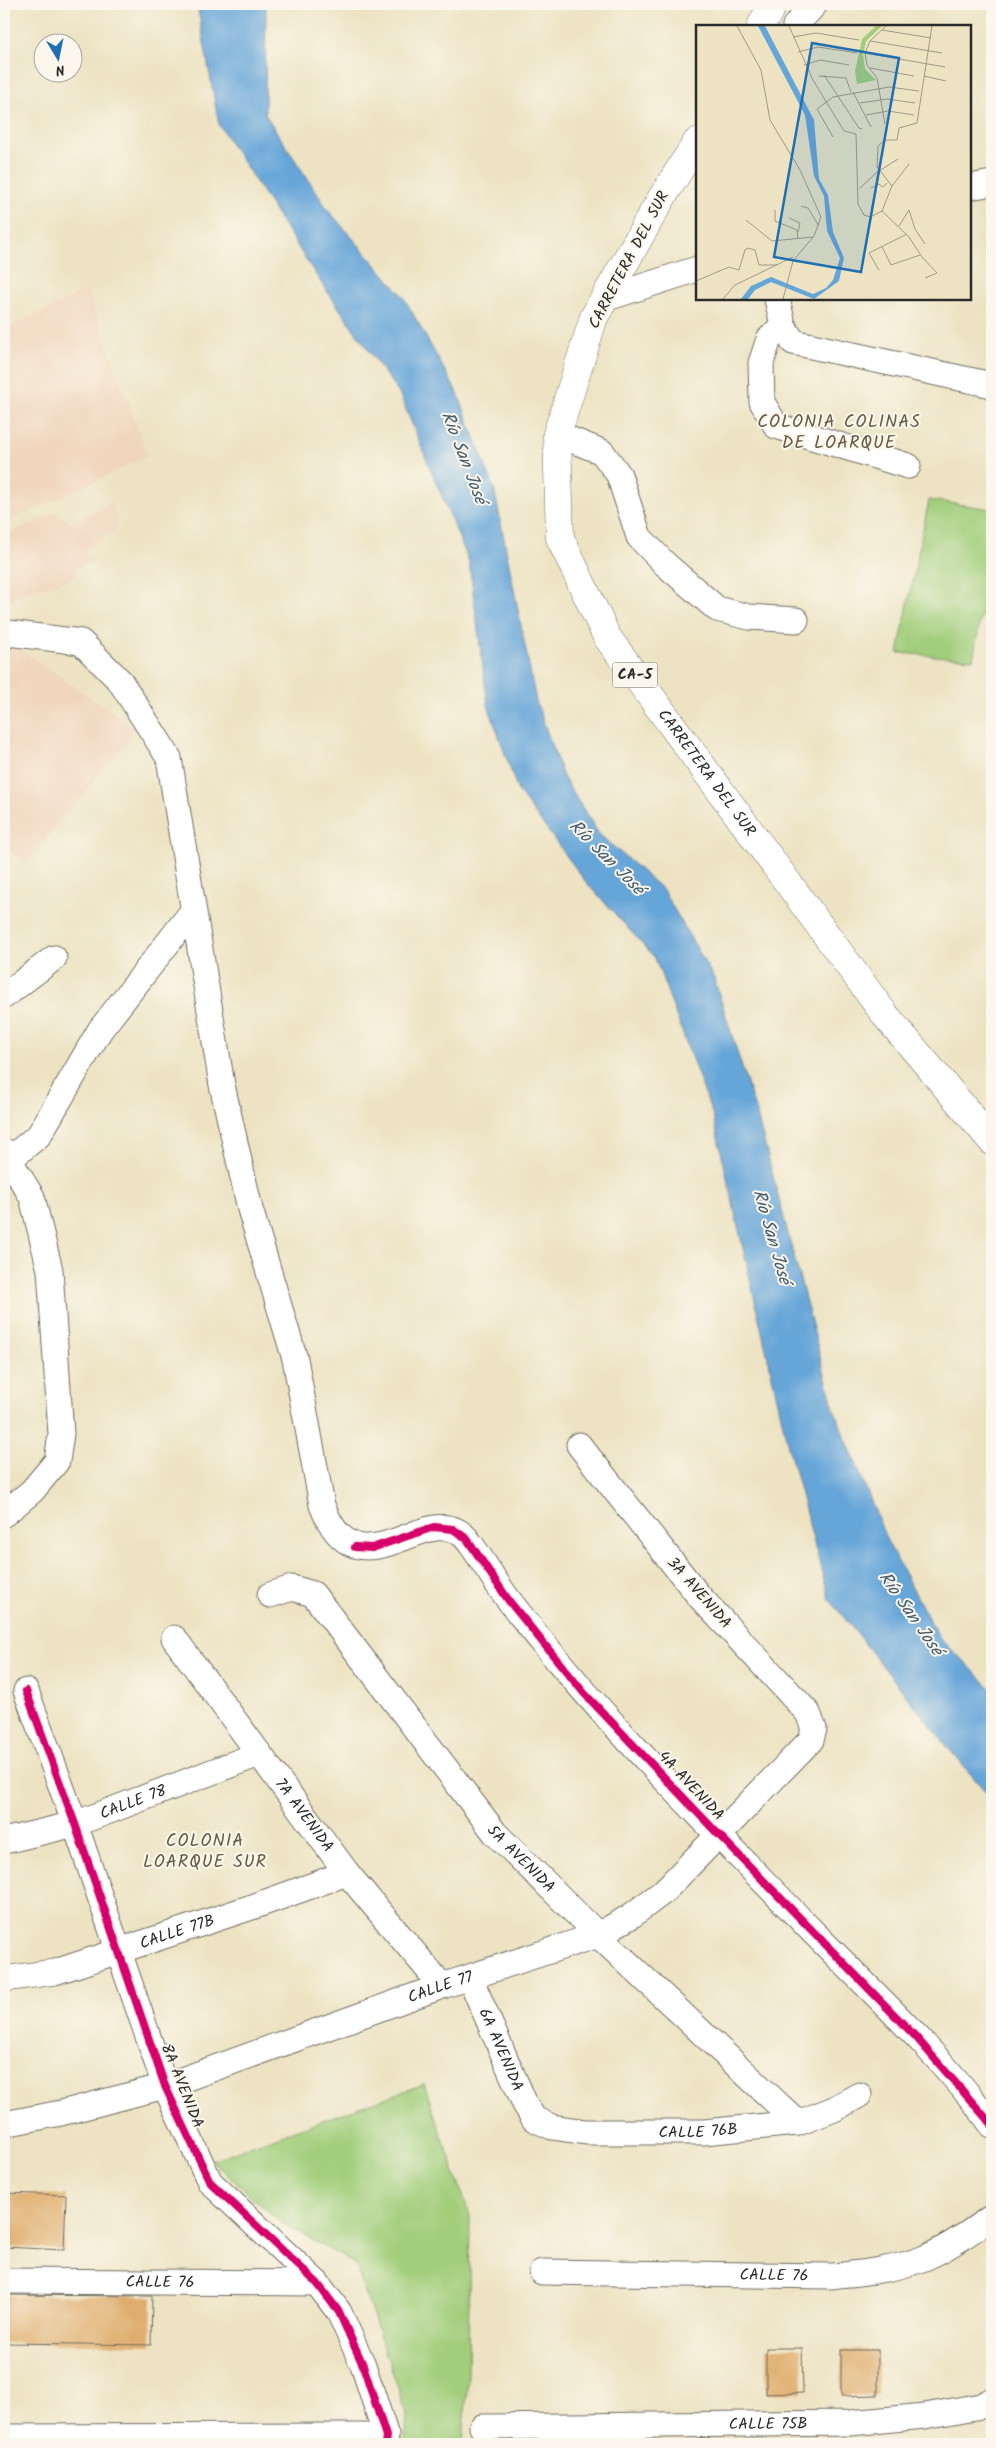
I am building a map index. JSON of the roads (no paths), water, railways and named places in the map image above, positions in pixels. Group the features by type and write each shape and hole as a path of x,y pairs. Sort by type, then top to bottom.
{"highway":[{"path":"762,25 773,4"},
{"name":"CARRETERA DEL SUR","path":"696,146 661,198 594,317 557,434 560,538 607,637 886,1016 992,1141"}],"street":[{"path":"796,25 815,4"},
{"path":"971,187 992,183"},
{"path":"604,299 696,269"},
{"path":"778,300 784,325 793,342 992,384"},
{"path":"784,325 769,339 761,363 762,402 776,426 908,466"},
{"path":"557,434 602,452 619,475 639,537 665,564 717,609 749,617 796,620"},
{"path":"4,637 8,633 81,642 120,681 169,758 192,912 100,1030 39,1135 6,1158 32,1197 50,1270 61,1434 57,1461 32,1491 4,1514"},
{"name":"4A AVENIDA","path":"192,912 222,1085 250,1209 295,1359 322,1505 329,1526 340,1538 355,1547 372,1548 434,1527 454,1529 467,1539 509,1601 584,1693 915,2036 992,2125"},
{"path":"4,996 54,958"},
{"name":"3A AVENIDA","path":"579,1445 699,1596 808,1713 814,1729 811,1740"},
{"name":"5A AVENIDA","path":"270,1595 292,1588 313,1594 495,1833 598,1935 798,2122"},
{"name":"7A AVENIDA","path":"174,1638 347,1873 442,1986"},
{"name":"8A AVENIDA","path":"26,1691 76,1824 165,2086 210,2182 317,2282 339,2312 364,2365 386,2440"},
{"name":"CALLE 77","path":"4,2124 61,2113 165,2086 442,1986 598,1935 631,1916 663,1892 811,1740"},
{"name":"CALLE 78","path":"4,1841 76,1824 259,1754"},
{"name":"CALLE 77B","path":"4,1979 55,1972 347,1873"},
{"name":"6A AVENIDA","path":"470,1978 525,2104 534,2119"},
{"name":"CALLE 76B","path":"534,2119 552,2127 586,2132 704,2132 798,2122 834,2109 858,2095"},
{"name":"CALLE 76","path":"542,2272 831,2276 879,2271 923,2259 958,2240 992,2217"},
{"name":"CALLE 76","path":"4,2281 317,2282"},
{"name":"CALLE 75B","path":"482,2427 850,2423 925,2416 981,2406 992,2400"},
{"path":"4,2437 386,2440"}],"water":[{"name":"Río San José","path":"197,4 266,4 265,114 328,210 403,296 458,394 494,488 536,701 563,777 599,834 663,890 714,978 757,1115 834,1409 887,1541 938,1636 992,1689 992,1799 954,1755 829,1599 787,1442 713,1116 655,958 586,882 518,791 488,705 469,562 400,395 320,281 219,125"}],"district":[{"name":"COLONIA COLINAS DE LOARQUE","path":"839,432"},
{"name":"COLONIA LOARQUE SUR","path":"205,1851"}]}
